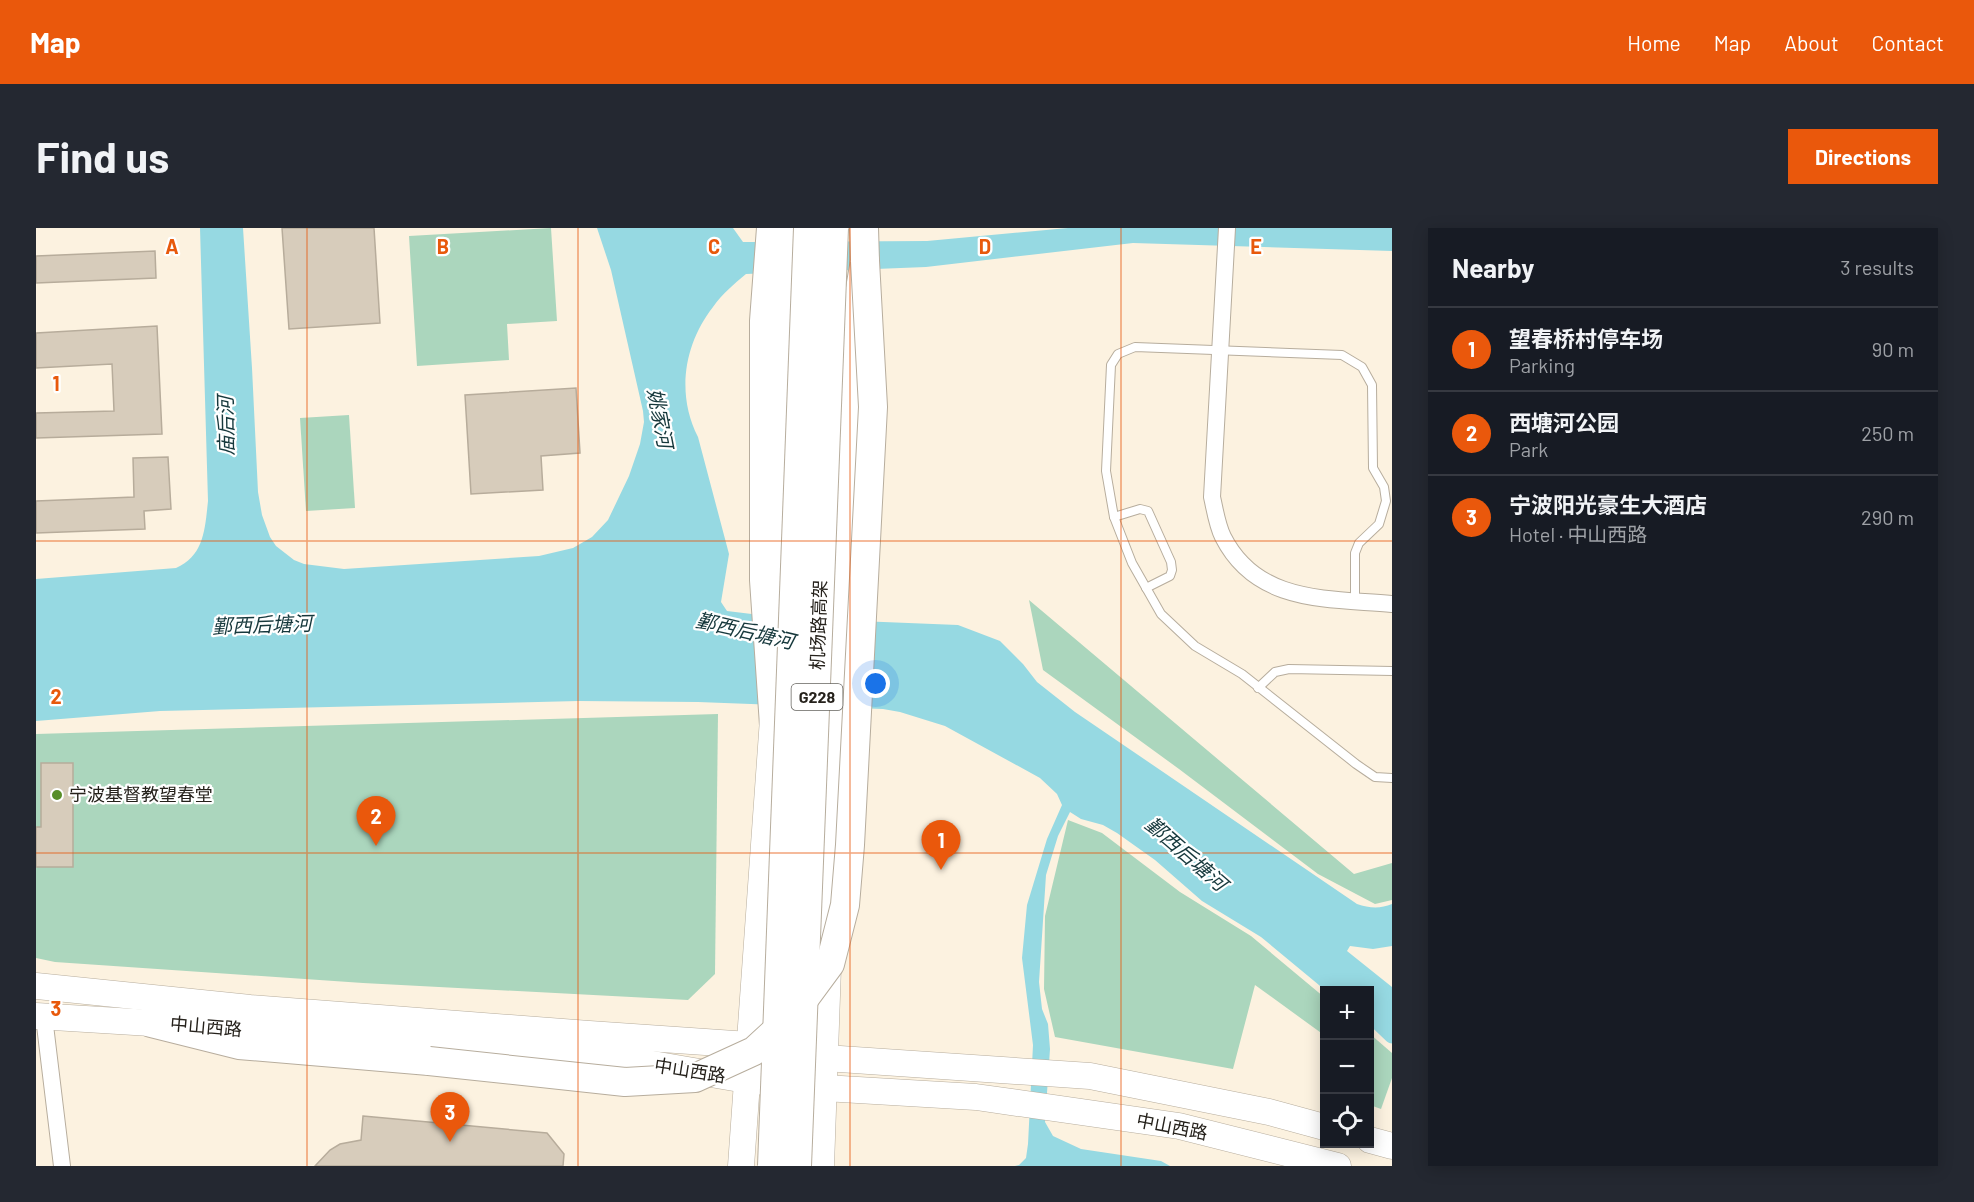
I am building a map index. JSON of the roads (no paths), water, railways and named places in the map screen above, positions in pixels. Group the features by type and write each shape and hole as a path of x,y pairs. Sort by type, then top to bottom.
{"highway":[{"path":"771,228 764,321 764,580 773,729"},
{"name":"机场路高架","path":"772,1166 808,228"},
{"name":"机场路高架","path":"797,1166 834,228"},
{"path":"151,1023 239,1045 429,1061 625,1082 694,1078 754,1051 792,1017 831,964 844,905 850,844 873,407 864,228"},
{"path":"832,853 842,787 852,333 865,261"}],"main road":[{"path":"741,1166 773,729 789,228"},
{"path":"821,1166 832,853 837,421 846,228"},
{"name":"中山西路","path":"36,986 250,1008 749,1045 825,1058 1090,1076 1269,1112 1320,1126"},
{"name":"中山西路","path":"40,1017 151,1023 635,1061 746,1080 824,1088 976,1097 1179,1126 1338,1166"},
{"path":"1374,1141 1392,1146"}],"street":[{"path":"1227,228 1212,497 1221,535 1236,559 1254,576 1273,587 1297,596 1392,604"},
{"path":"40,1017 62,1166"}],"lane":[{"path":"1355,601 1355,553 1359,543 1380,524 1386,501 1384,487 1373,468 1372,385 1362,367 1342,356 1135,347 1118,354 1111,365 1106,471 1114,517 1132,563 1161,615 1196,646 1242,674 1365,771 1375,777 1392,778"},
{"path":"1114,517 1140,509 1148,511 1171,562 1170,576 1146,588"},
{"path":"1258,688 1275,672 1289,669 1392,671"}],"water":[{"path":"200,228 243,228 258,492 262,515 270,537 276,546 294,560 304,564 344,569 539,556 573,548 592,537 608,520 629,476 640,444 644,422 611,270 597,228 733,228 743,242 927,241 1068,228 1392,228 1392,251 1133,243 926,267 746,274 720,298 703,321 690,353 685,387 691,421 698,437 729,554 721,602 727,611 784,618 958,625 1000,641 1037,682 1075,712 1357,904 1383,907 1392,904 1392,946 1373,949 1350,946 1347,951 1392,987 1392,1034 1374,1023 1374,986 1320,986 1261,937 1202,901 1155,860 1117,833 1103,825 1081,819 1070,812 1058,836 1046,875 1039,982 1042,1009 1048,1024 1050,1049 1045,1122 1053,1136 1081,1149 1161,1161 1170,1166 1015,1166 1026,1158 1033,1045 1022,958 1027,905 1047,839 1062,805 1057,794 1040,778 945,726 883,709 698,702 578,701 160,711 36,721 36,579 176,568 185,563 198,549 206,522 208,501"}],"waterway":[{"name":"鄞西后塘河","path":"1374,1019 1392,1036"}],"place":[{"name":"宁波基督教望春堂","path":"57,795"},
{"name":"西塘河公园","path":"376,846"},
{"name":"望春桥村停车场","path":"941,870"},
{"name":"宁波阳光豪生大酒店","path":"450,1142"}],"water label":[{"name":"姚家河","path":"660,418"},
{"name":"庙后河","path":"226,426"}]}
